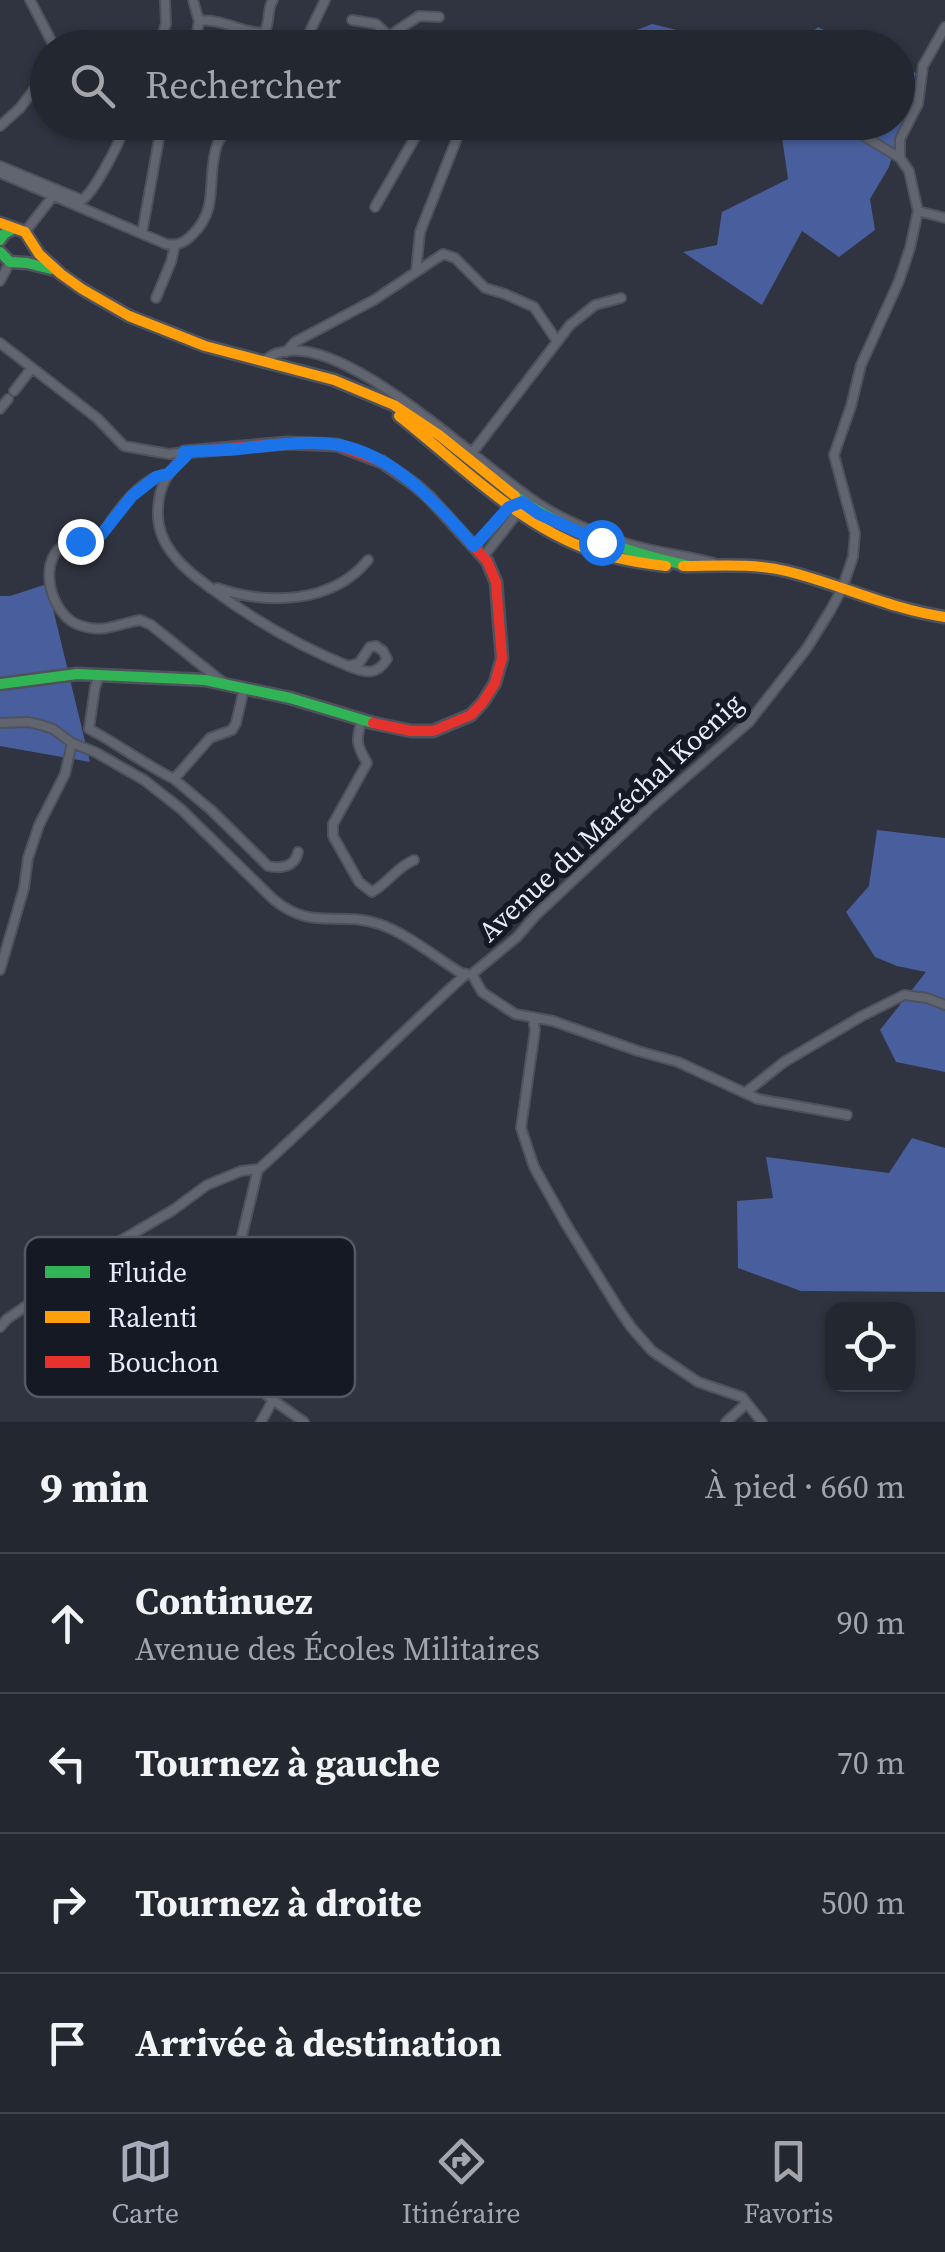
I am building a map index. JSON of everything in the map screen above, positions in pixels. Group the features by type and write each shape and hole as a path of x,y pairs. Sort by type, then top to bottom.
{"street":[{"path":"30,0 46,30"},
{"path":"165,0 165,30"},
{"path":"193,0 198,30"},
{"path":"265,30 273,0"},
{"path":"311,30 326,0"},
{"path":"398,30 418,16 439,17"},
{"path":"352,20 376,24 382,30"},
{"path":"199,21 230,23 245,30"},
{"path":"915,110 923,66 945,27"},
{"path":"0,126 30,95"},
{"path":"0,166 82,200 96,184 120,140"},
{"path":"142,233 159,140"},
{"path":"156,298 176,246 199,228 208,214 219,140"},
{"path":"375,207 414,140"},
{"path":"416,272 420,232 456,140"},
{"path":"870,140 900,158 909,171 918,211 945,218"},
{"path":"900,140 900,158"},
{"path":"0,173 176,246"},
{"path":"25,232 54,196"},
{"name":"Avenue du Maréchal Koenig","path":"258,1169 406,1027 504,948 648,810 749,722 807,648 842,590 853,557 855,532 834,455 861,365 899,281 918,211"},
{"path":"0,222 25,232"},
{"path":"0,240 12,230"},
{"path":"25,232 40,256 120,312 162,330 325,376 372,395 539,527 570,542 631,562 661,566 784,570 905,610 945,618"},
{"path":"6,258 29,256 33,246"},
{"path":"286,352 295,342 374,300 442,254 454,258 485,288 534,307 557,341"},
{"path":"6,258 61,273"},
{"path":"0,281 6,258"},
{"path":"472,453 570,325 595,305 621,298"},
{"path":"0,342 98,418 124,446 168,454 287,443 338,445 382,462 430,498 483,557 496,582 502,658 495,682 471,715 433,731 411,731 290,698 204,680 77,674 0,684"},
{"path":"264,360 280,352 305,352 343,363 402,400 542,507 645,549 727,566"},
{"path":"14,391 32,368"},
{"path":"0,409 8,399"},
{"path":"184,452 186,456 168,474 159,499 159,527 174,556 204,583 304,648 348,666 364,672 374,672 386,659 376,646 359,663 348,666"},
{"path":"168,474 156,477 132,496 101,535 64,544 57,551 49,581 53,596 70,622 82,627 118,628 140,620 151,625 225,684"},
{"path":"474,546 516,507"},
{"path":"483,557 516,507"},
{"path":"204,583 243,596 301,597 344,582 368,560"},
{"path":"100,674 90,729 174,778 268,866 289,866 298,852"},
{"path":"174,778 210,738 232,730 244,688"},
{"path":"362,720 357,746 367,763 333,824 334,836 359,882 372,892 414,860"},
{"path":"0,723 41,725 120,764 169,798 283,908 312,920 355,920 382,925 468,974 482,992 516,1014 554,1021 678,1062 758,1098 847,1115"},
{"path":"0,970 28,858 64,774 72,743"},
{"path":"745,1094 784,1062 904,995 945,1005"},
{"path":"534,1017 521,1128 534,1167 618,1308 642,1339 698,1382 742,1397 762,1422"},
{"path":"127,1237 207,1186 242,1171 258,1169 242,1237"},
{"path":"0,1328 25,1307"},
{"path":"269,1397 304,1422"},
{"path":"260,1422 273,1400"},
{"path":"726,1422 747,1403"}],"shaded area":[{"path":"652,24 677,30 637,30"},
{"path":"782,140 897,140 889,167 870,199 875,230 839,257 802,231 762,305 683,252 717,245 722,212 788,179"},
{"path":"47,584 90,762 0,746 0,596"},
{"path":"877,830 945,838 945,1072 896,1062 880,1030 926,972 875,957 846,912 869,886"},
{"path":"912,1138 945,1148 945,1292 801,1291 738,1268 737,1201 773,1198 766,1157 889,1173"}],"traffic: fast":[{"path":"0,240 13,229"},
{"path":"0,252 10,262 51,269"},
{"path":"515,496 556,521 599,540 689,566"},
{"path":"0,684 77,674 205,680 290,698 373,723"}],"traffic: slow":[{"path":"0,223 25,232 39,254 61,274 129,316 205,346 334,380 394,405 439,435 515,496"},
{"path":"399,416 538,525 599,553 666,566"},
{"path":"683,566 773,568 945,617"}],"traffic: jam":[{"path":"184,452 287,443 337,445 382,462 414,484 487,561 496,582 502,658 495,683 483,702 471,715 433,731 373,723"}],"route":[{"path":"80,541 101,535 122,506 148,482 168,474 186,456 184,452 287,443 338,445 382,462 430,498 474,546 509,507 522,502 570,530 601,542"}]}
